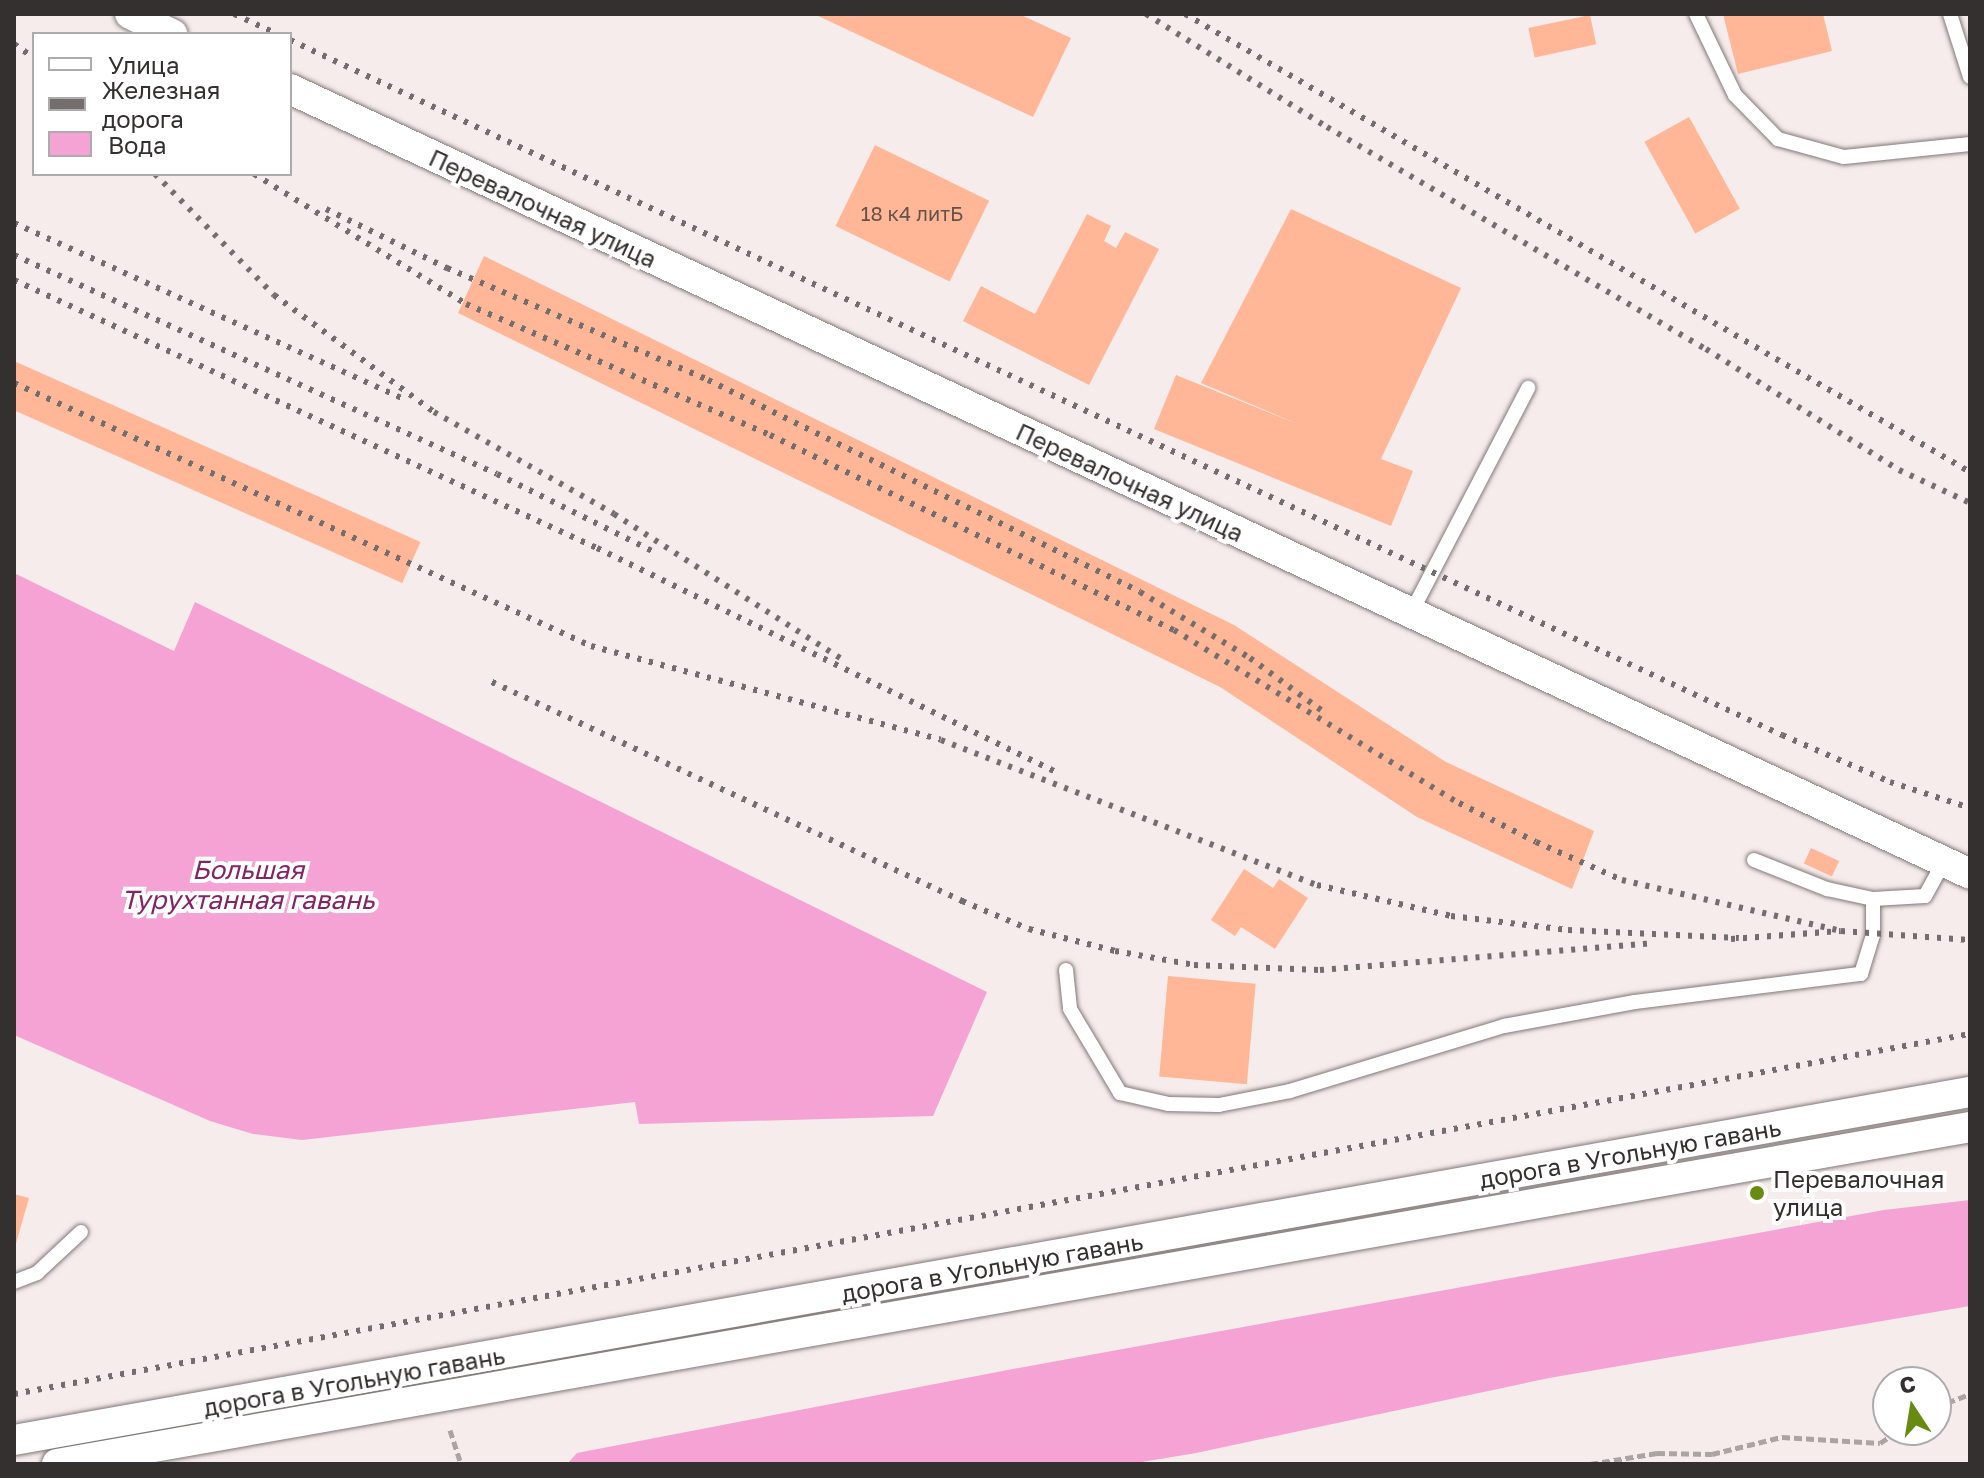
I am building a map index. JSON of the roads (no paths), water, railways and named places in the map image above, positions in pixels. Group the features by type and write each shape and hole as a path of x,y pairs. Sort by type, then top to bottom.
{"street":[{"path":"130,14 168,32"},
{"name":"Перевалочная улица","path":"292,90 1957,868"},
{"name":"дорога в Угольную гавань","path":"14,1440 1970,1092"},
{"name":"дорога в Угольную гавань","path":"57,1464 1970,1127"}],"lane":[{"path":"1696,14 1735,95 1778,139 1844,157 1970,144"},
{"path":"1950,14 1970,77"},
{"path":"1411,613 1528,388"},
{"path":"1754,860 1827,889 1873,899 1925,896 1957,868"},
{"path":"1066,970 1070,1009 1120,1093 1168,1104 1219,1105 1290,1091 1504,1026 1635,1002 1861,974 1873,935 1873,899"},
{"path":"14,1282 37,1273 81,1232"}],"water":[{"name":"Большая Турухтанная гавань","path":"14,573 174,651 195,602 987,992 933,1116 639,1124 635,1102 302,1140 253,1134 210,1121 14,1035"},
{"path":"1970,1200 1970,1306 1549,1378 1196,1453 1130,1464 567,1464 577,1453 1013,1369 1884,1210"}],"railway":[{"path":"234,14 273,32"},
{"path":"1146,14 1327,127 1706,349 1899,470 1970,503"},
{"path":"1185,14 1970,472"},
{"path":"292,41 1782,735 1890,782 1970,808"},
{"path":"14,44 32,57"},
{"path":"157,176 274,295 434,412 614,514 842,659"},
{"path":"257,176 466,304 770,435 1174,630 1459,803 1536,842 1622,880 1841,931"},
{"path":"326,209 447,268 708,380 1140,592 1250,658 1321,710"},
{"path":"14,223 404,399"},
{"path":"14,255 497,474 656,553"},
{"path":"14,280 597,548 1058,773"},
{"path":"14,383 591,646 941,740 1317,885 1451,916 1568,930 1739,938"},
{"path":"492,682 962,901 1029,929 1115,951 1194,965 1320,970 1655,943"},
{"path":"1731,939 1841,931 1970,940"},
{"path":"14,1394 1970,1034"}],"place":[{"name":"Перевалочная улица","path":"1757,1193"}]}
